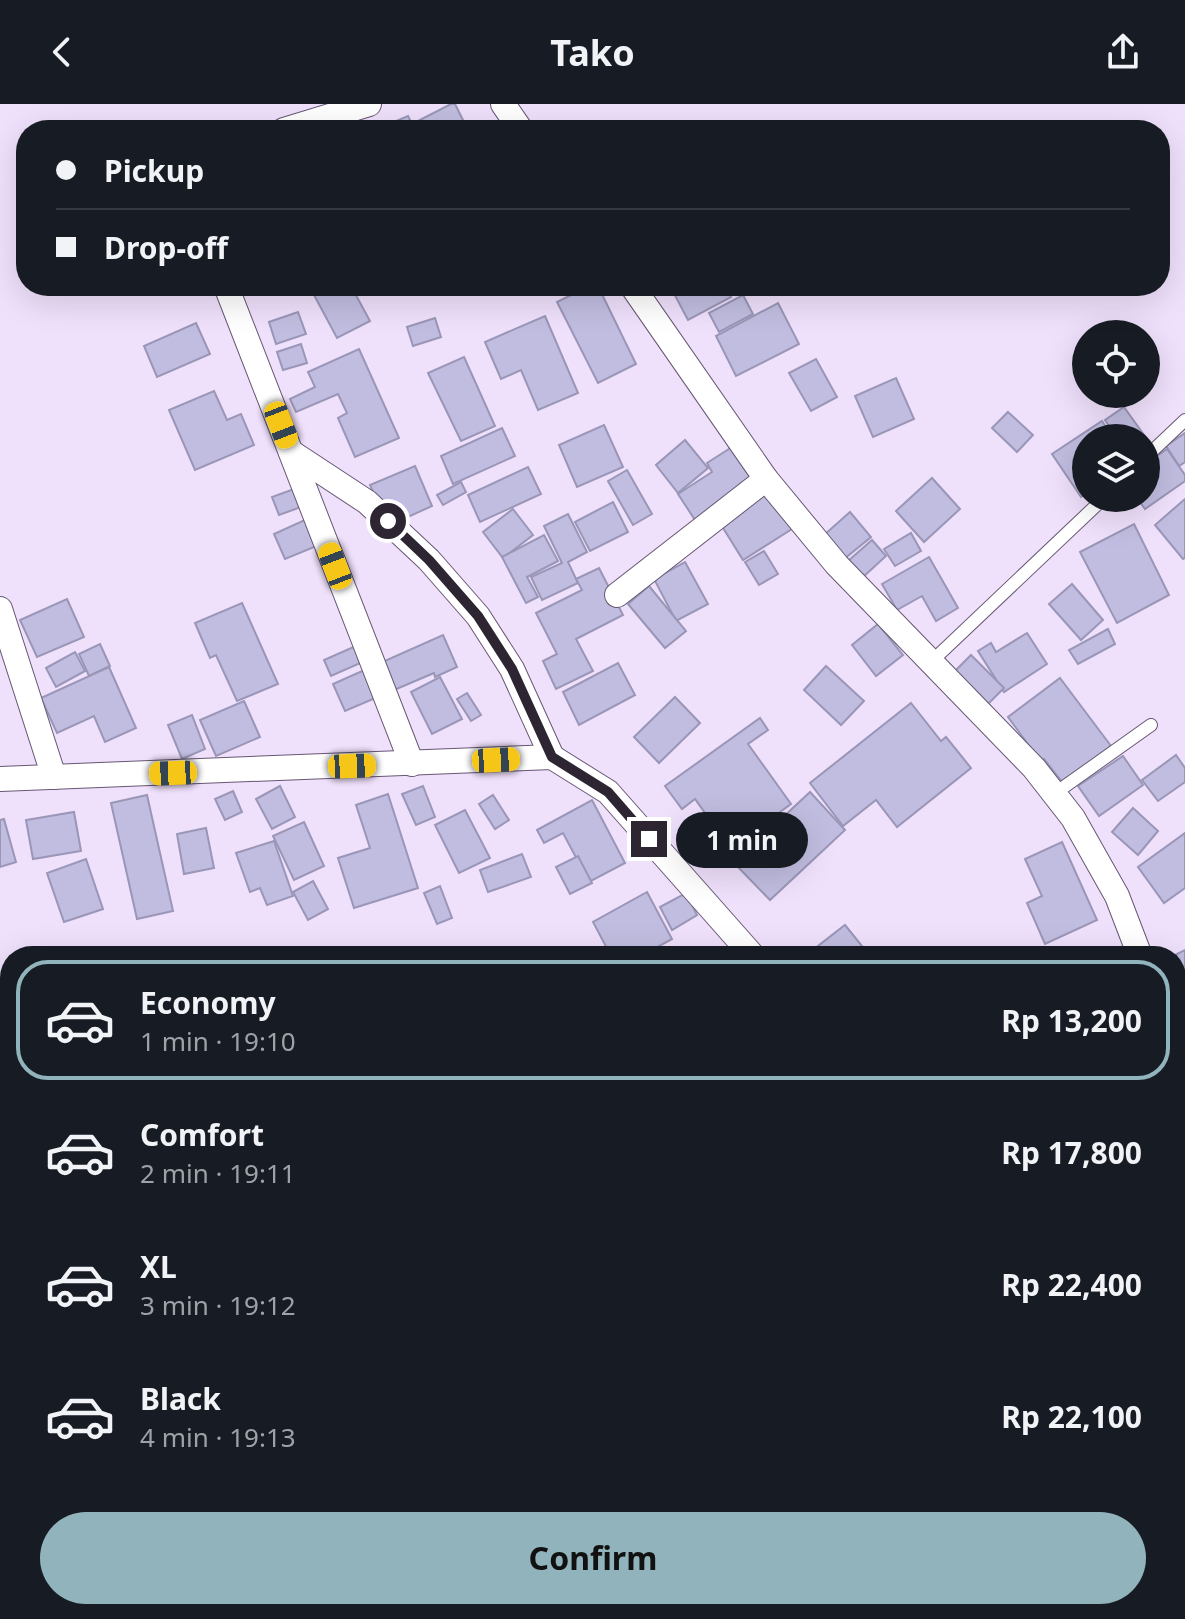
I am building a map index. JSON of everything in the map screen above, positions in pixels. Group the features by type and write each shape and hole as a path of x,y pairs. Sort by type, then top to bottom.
{"street":[{"path":"317,120 369,104"},
{"path":"230,296 412,764"},
{"path":"639,296 766,479 837,565 1034,768 1073,818 1117,896 1136,946"},
{"path":"291,452 367,502 429,560 478,616 512,669 552,757 608,792 744,946"},
{"path":"617,595 766,479"},
{"path":"0,609 54,777"},
{"path":"0,779 552,757"}],"lane":[{"path":"1160,444 1185,420"},
{"path":"930,663 1089,512"},
{"path":"1054,794 1151,725"}],"building":[{"path":"455,104 463,120 420,120"},
{"path":"315,296 356,296 370,321 337,338"},
{"path":"569,296 603,296 636,364 598,383 557,302"},
{"path":"675,296 730,296 731,297 688,320"},
{"path":"744,296 753,314 719,332 709,313"},
{"path":"778,303 799,344 736,376 716,336"},
{"path":"298,312 306,334 276,344 269,322"},
{"path":"545,316 578,393 538,410 521,370 501,379 485,342"},
{"path":"435,318 441,337 413,346 407,327"},
{"path":"196,323 210,354 157,377 144,346"},
{"path":"301,344 307,363 283,370 277,352"},
{"path":"359,349 399,438 355,457 338,418 347,413 338,394 296,412 290,399 315,387 308,372"},
{"path":"464,357 495,426 461,441 428,373"},
{"path":"816,359 837,397 811,411 789,373"},
{"path":"896,378 914,419 873,437 855,396"},
{"path":"214,391 227,420 241,414 254,445 195,470 169,410"},
{"path":"1125,408 1136,424 1108,424 1105,420"},
{"path":"1008,412 1033,435 1017,452 992,428"},
{"path":"604,425 623,467 577,487 559,445"},
{"path":"502,428 515,456 453,484 441,456"},
{"path":"1185,433 1185,462 1179,466 1166,446"},
{"path":"685,440 708,468 678,493 656,465"},
{"path":"1072,441 1072,484 1052,454"},
{"path":"735,445 760,482 697,523 678,494 712,472 707,463"},
{"path":"1167,449 1185,475 1185,481 1160,498 1160,454"},
{"path":"415,466 432,506 388,526 370,485"},
{"path":"528,467 541,494 480,522 468,495"},
{"path":"627,470 652,514 633,525 608,481"},
{"path":"932,478 960,509 924,542 896,511"},
{"path":"461,482 466,492 443,505 437,495"},
{"path":"294,489 301,507 279,515 272,497"},
{"path":"768,492 792,529 743,560 720,523"},
{"path":"1185,499 1185,558 1183,559 1155,525"},
{"path":"613,502 628,532 590,551 575,522"},
{"path":"513,509 533,535 503,558 483,532"},
{"path":"850,512 871,537 844,559 824,535"},
{"path":"568,514 587,552 568,562 578,583 542,600 531,577 562,563 544,526"},
{"path":"307,519 319,545 285,559 274,534"},
{"path":"1134,524 1169,595 1117,623 1080,552"},
{"path":"911,533 921,551 895,566 884,549"},
{"path":"544,535 558,561 527,577 538,597 526,603 502,557"},
{"path":"872,540 886,556 863,577 848,561"},
{"path":"764,551 778,574 759,585 745,562"},
{"path":"929,557 958,608 936,621 922,596 897,610 882,584"},
{"path":"685,562 708,604 676,621 654,579"},
{"path":"599,568 623,615 576,639 593,671 556,689 543,661 557,654 536,613 582,590 576,579"},
{"path":"1072,584 1103,620 1081,640 1049,604"},
{"path":"649,586 686,631 665,648 628,604"},
{"path":"67,599 84,637 37,657 20,620"},
{"path":"242,603 278,684 237,701 216,655 210,658 195,623"},
{"path":"878,624 903,655 876,676 852,645"},
{"path":"1108,629 1115,644 1078,664 1069,650"},
{"path":"1027,633 1047,664 1004,692 978,651 991,643 996,652"},
{"path":"443,635 457,667 435,677 434,673 345,711 333,684"},
{"path":"367,641 374,657 331,676 324,660"},
{"path":"100,644 110,666 89,676 79,654"},
{"path":"75,652 85,671 56,687 46,668"},
{"path":"971,655 1004,688 982,710 949,677"},
{"path":"618,663 635,695 579,725 563,692"},
{"path":"826,666 864,701 841,725 804,690"},
{"path":"109,667 136,728 105,742 94,716 57,733 41,698"},
{"path":"440,677 462,719 432,734 411,692"},
{"path":"1060,678 1111,746 1063,783 1044,759 1041,762 1008,717"},
{"path":"467,693 481,715 471,721 457,699"},
{"path":"675,697 700,723 659,763 634,737"},
{"path":"244,701 260,737 216,756 200,720"},
{"path":"911,703 941,741 946,737 971,768 897,827 876,800 843,826 810,783"},
{"path":"192,715 205,749 182,759 168,725"},
{"path":"760,718 768,730 748,744 791,804 730,848 695,799 682,809 665,786"},
{"path":"1176,755 1185,768 1185,782 1158,801 1142,780"},
{"path":"1123,756 1143,785 1099,816 1078,786"},
{"path":"280,786 295,817 272,829 256,799"},
{"path":"423,786 435,817 416,825 402,794"},
{"path":"233,791 242,812 225,820 215,799"},
{"path":"810,792 845,830 770,900 734,863"},
{"path":"388,794 418,888 354,908 338,858 370,848 356,805"},
{"path":"147,795 173,911 137,919 111,803"},
{"path":"493,795 509,820 495,829 479,804"},
{"path":"592,800 625,863 589,882 563,833 544,843 537,830"},
{"path":"1133,808 1158,831 1138,855 1112,832"},
{"path":"465,810 490,858 459,873 435,825"},
{"path":"74,812 81,851 33,859 26,820"},
{"path":"4,819 16,862 0,867 0,820"},
{"path":"304,822 324,866 294,880 273,836"},
{"path":"206,828 214,868 184,874 177,834"},
{"path":"1185,833 1185,888 1164,903 1138,867"},
{"path":"274,841 293,896 267,905 260,888 250,892 236,853"},
{"path":"1062,842 1097,920 1045,944 1027,903 1042,896 1025,859"},
{"path":"522,854 531,877 488,892 480,870"},
{"path":"578,856 592,883 570,894 556,867"},
{"path":"86,859 103,909 64,922 47,873"},
{"path":"313,881 328,909 308,920 293,892"},
{"path":"440,886 452,918 437,924 424,893"},
{"path":"647,892 672,939 659,946 606,946 593,922"},
{"path":"686,893 697,915 672,930 660,907"},
{"path":"845,925 862,946 818,946"}],"route":[{"path":"388,521 429,560 478,616 512,669 552,757 608,792 649,839"}]}
